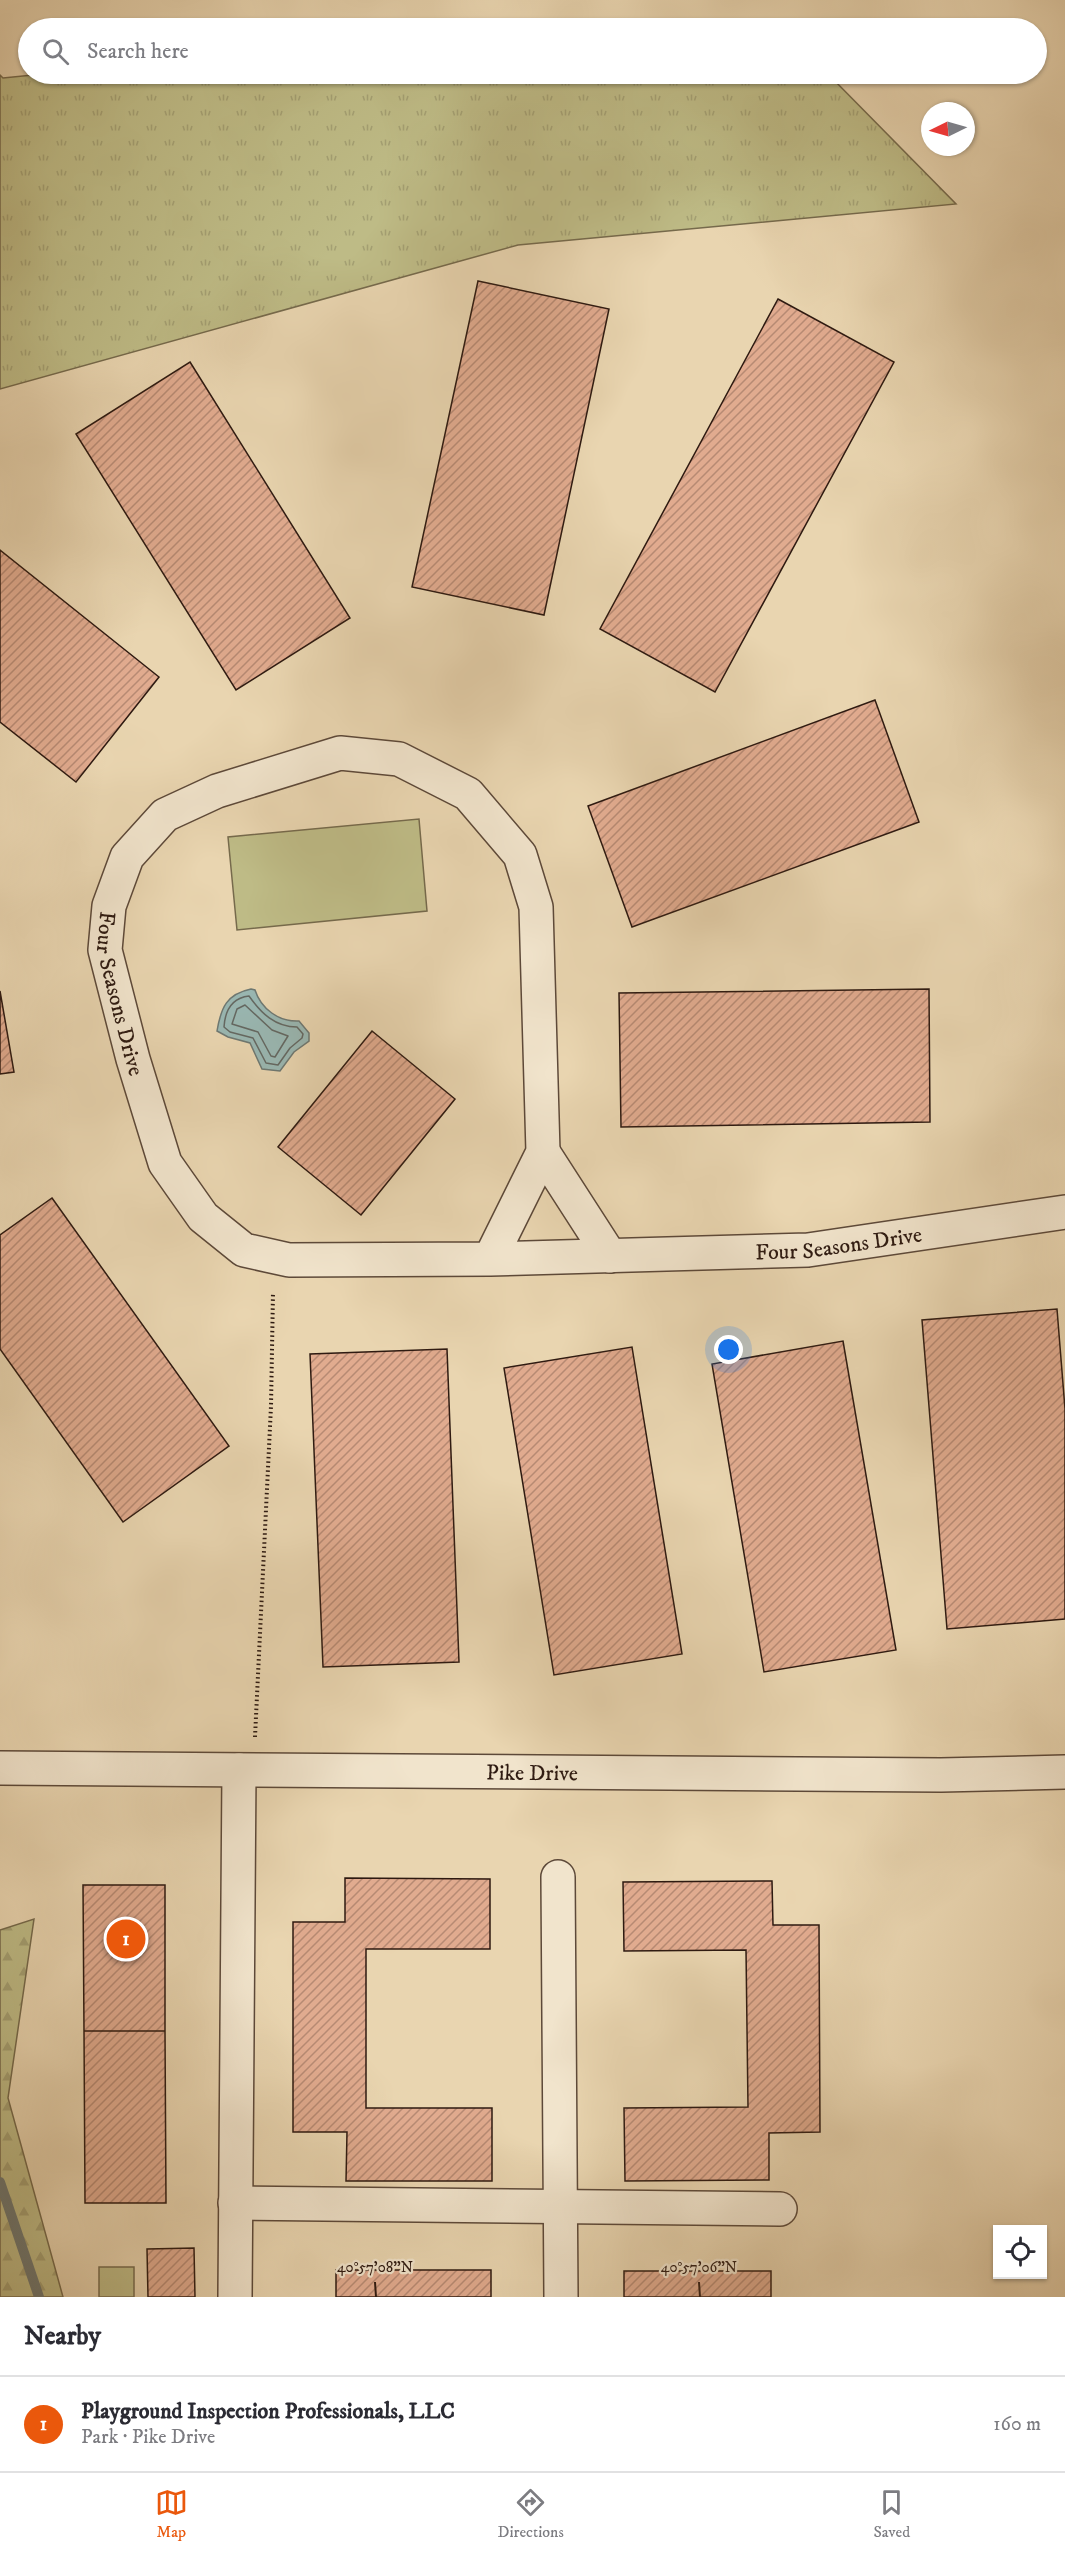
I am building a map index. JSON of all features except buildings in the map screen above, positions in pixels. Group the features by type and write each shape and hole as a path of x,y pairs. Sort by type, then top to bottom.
{"street":[{"name":"Four Seasons Drive","path":"490,1259 543,1152 536,907 520,855 468,794 399,759 340,753 217,791 165,815 127,857 109,906 105,950 131,1050 165,1163 203,1217 244,1250 289,1260 490,1259 808,1250 1065,1212"},
{"path":"543,1152 610,1256"},
{"name":"Pike Drive","path":"0,1768 930,1775 1065,1772"},
{"path":"235,2297 239,1770"},
{"path":"558,1877 561,2297"},
{"path":"235,2203 780,2209"}],"path":[{"path":"239,1770 256,1736 271,1406 273,1290 277,1257"}],"green space":[{"path":"0,75 3,78 18,76 18,84 838,84 956,204 518,245 0,389"},
{"path":"419,819 427,911 237,930 228,837"},
{"path":"34,1919 8,2098 63,2297 0,2297 0,1930"},
{"path":"99,2267 134,2267 134,2297 99,2297"}],"water":[{"path":"251,989 255,990 262,1003 272,1013 278,1017 299,1021 309,1033 309,1041 294,1052 280,1071 262,1069 250,1043 228,1037 217,1031 226,1003 236,994"}],"waterway":[{"path":"0,2182 39,2297"}],"place":[{"name":"Playground Inspection Professionals, LLC","path":"126,1939"}]}
